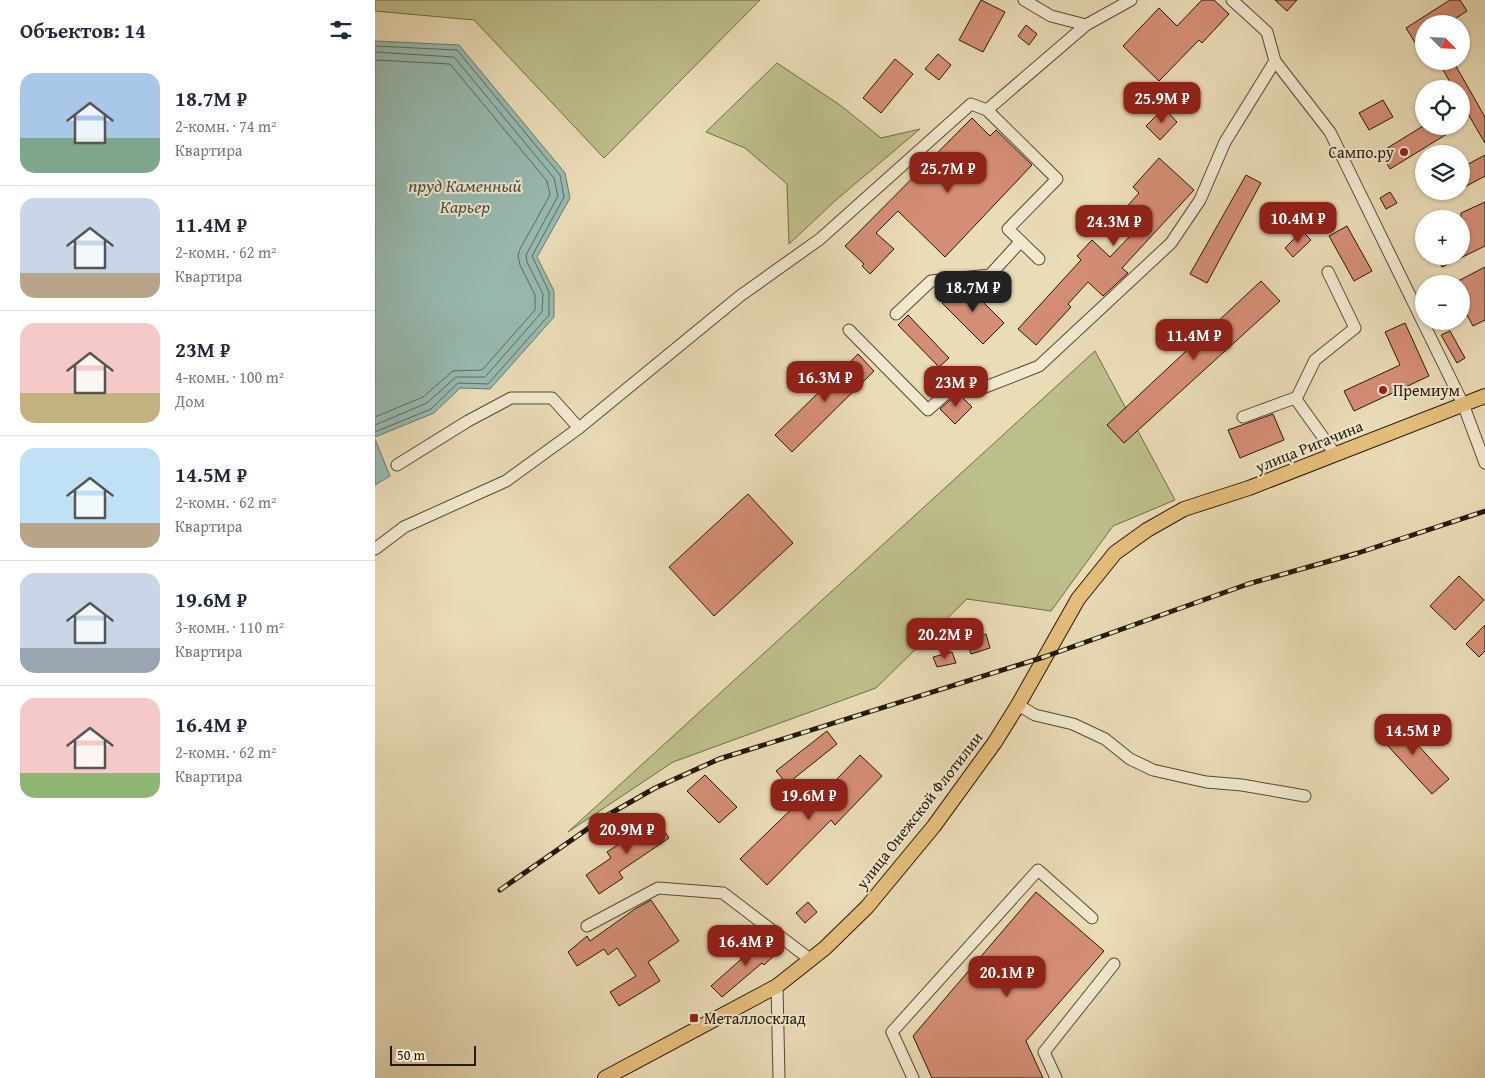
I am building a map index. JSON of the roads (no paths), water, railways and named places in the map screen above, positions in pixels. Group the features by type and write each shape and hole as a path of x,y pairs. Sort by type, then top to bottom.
{"main road":[{"name":"улица Ригачина","path":"1018,705 1078,599 1115,553 1147,530 1184,509 1249,488 1485,396"},
{"path":"605,1078 777,986"}],"street":[{"path":"1024,0 1051,16 1086,25"},
{"path":"987,110 1086,25 1131,0"},
{"path":"1232,0 1267,32 1275,61 1330,132 1463,404 1485,463"},
{"path":"849,330 928,410 962,379 983,388 1039,366 1171,243 1199,200 1225,142 1275,61"},
{"path":"375,548 405,527 506,482 579,428 740,296 820,239 971,104 987,110 1057,179 1008,229 1039,259"},
{"path":"896,314 931,281 990,275 1021,241"},
{"path":"1243,416 1296,399 1315,360 1355,328 1328,272"},
{"path":"397,464 468,421 511,398 553,398 579,428"},
{"path":"1296,399 1335,454"},
{"path":"779,1078 777,986 825,948 867,907 934,826 995,742 1018,705 1035,715 1073,724 1105,739 1130,759 1153,770 1206,782 1241,785 1305,796"},
{"path":"913,1078 892,1032 1037,870 1092,918"},
{"path":"587,926 658,888 723,893 811,960"},
{"path":"1056,1078 1043,1052 1114,964"}],"water":[{"name":"пруд Каменный Карьер","path":"375,41 459,45 565,173 570,198 537,257 554,291 554,317 490,389 460,388 434,413 375,437"},
{"path":"375,439 390,476 375,485"}],"railway":[{"path":"500,890 606,816 655,788 719,759 1044,657 1248,584 1358,553 1485,511"}],"place":[{"name":"Сампо.ру","path":"1404,152"},
{"name":"Премиум","path":"1383,390"},
{"name":"Металлосклад","path":"694,1018"}]}
